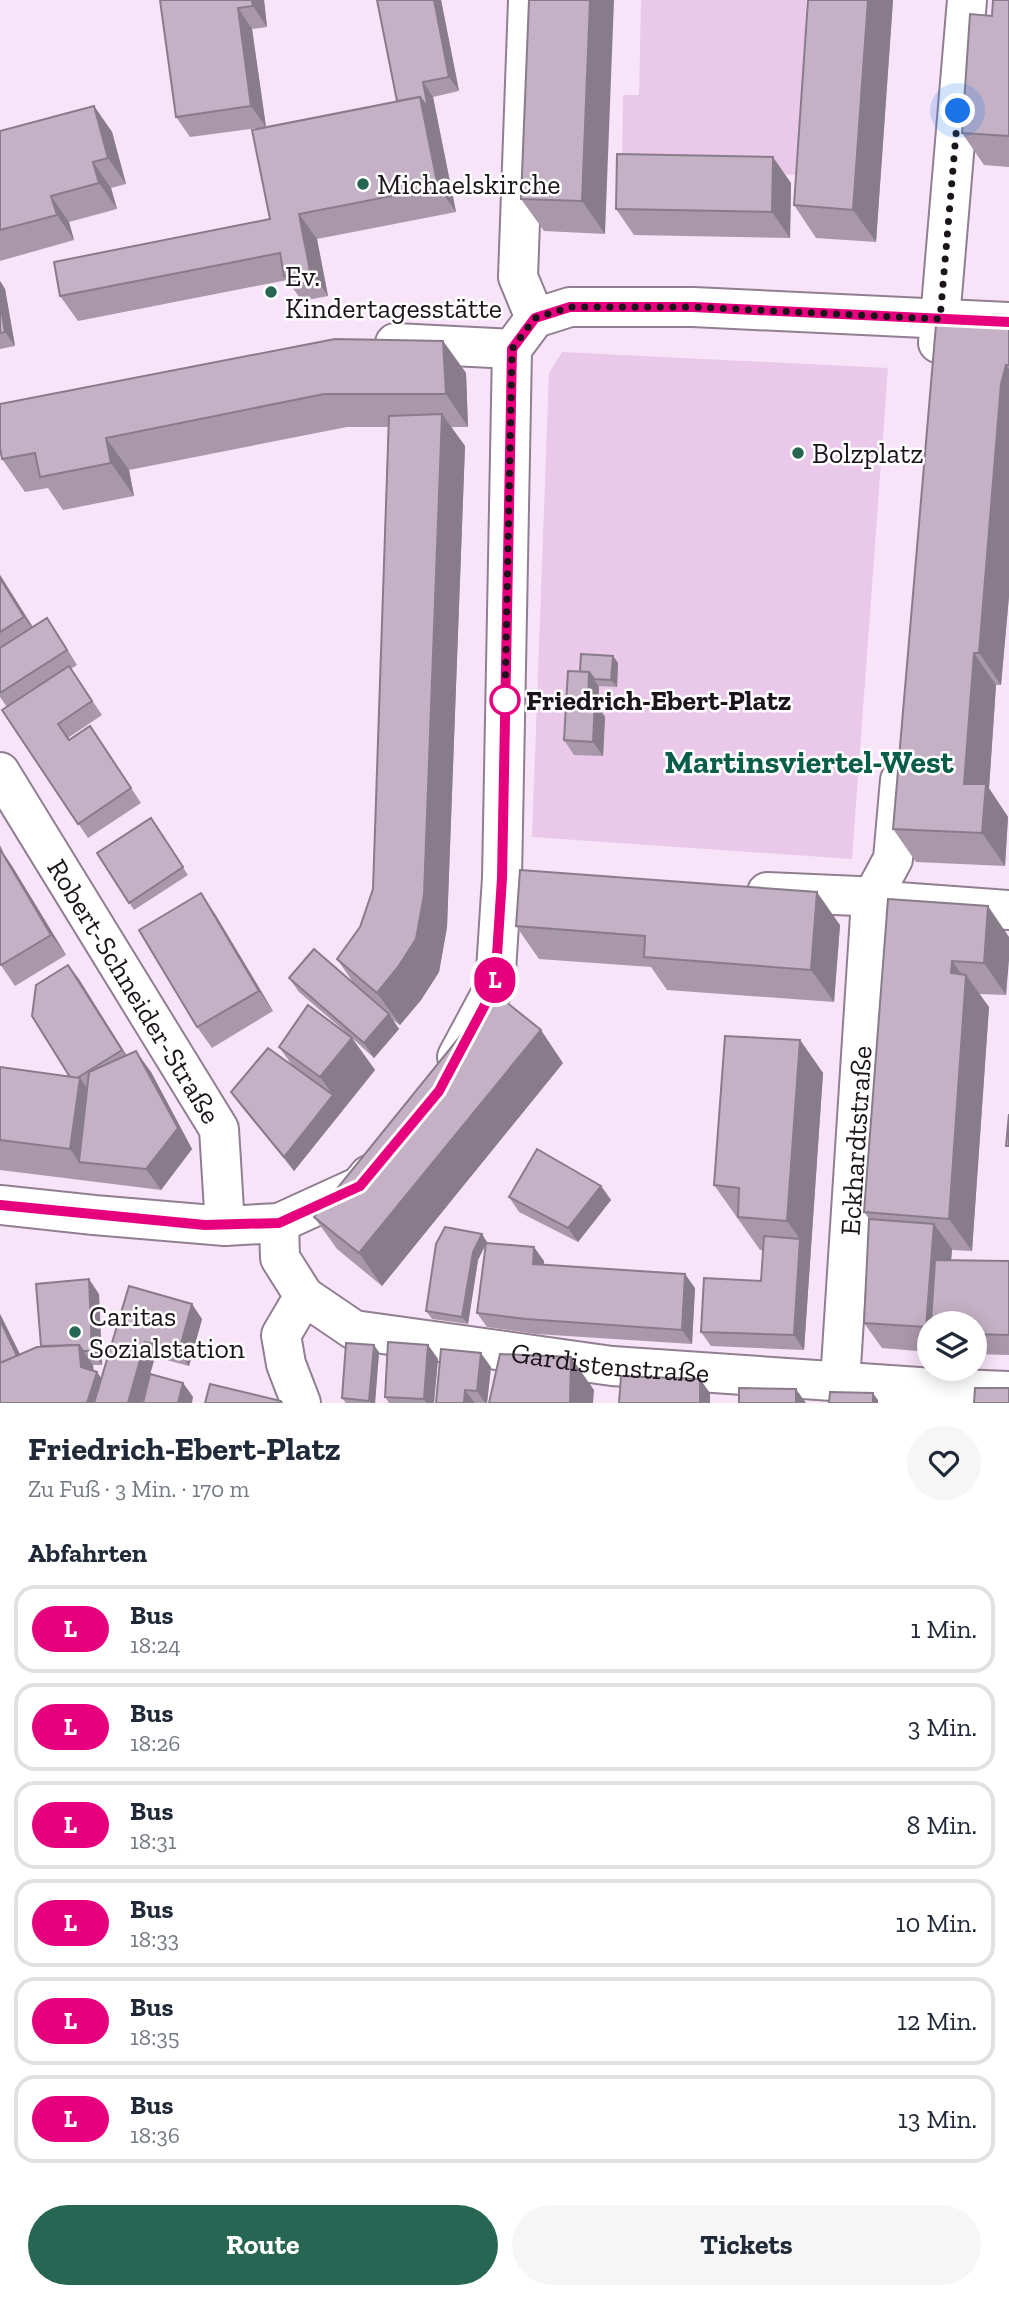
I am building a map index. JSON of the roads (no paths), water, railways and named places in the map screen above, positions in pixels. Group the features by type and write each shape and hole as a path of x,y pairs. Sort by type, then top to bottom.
{"street":[{"path":"528,0 518,277 535,318"},
{"path":"935,378 967,0"},
{"path":"439,1091 495,986 502,878 512,349 535,318 570,307 693,307 1009,322"},
{"path":"367,345 380,342 512,349"},
{"path":"871,900 893,859 903,751"},
{"name":"Robert-Schneider-Straße","path":"0,772 219,1129 225,1226"},
{"path":"502,878 540,880"},
{"path":"730,890 858,896 871,900 1009,910"},
{"name":"Eckhardtstraße","path":"840,1382 871,900"},
{"path":"0,1205 225,1226 279,1223 360,1186 395,1144"},
{"name":"Gardistenstraße","path":"279,1223 280,1258 304,1296 354,1330 612,1366 840,1382 933,1396 1009,1391"},
{"path":"301,1403 285,1364 281,1335 304,1296"}],"place":[{"name":"Michaelskirche","path":"363,184"},
{"name":"Ev. Kindertagesstätte","path":"271,292"},
{"name":"Bolzplatz","path":"798,453"},
{"name":"Friedrich-Ebert-Platz","path":"505,700"},
{"name":"Caritas Sozialstation","path":"75,1332"}],"district":[{"name":"Martinsviertel-West","path":"809,762"}]}
